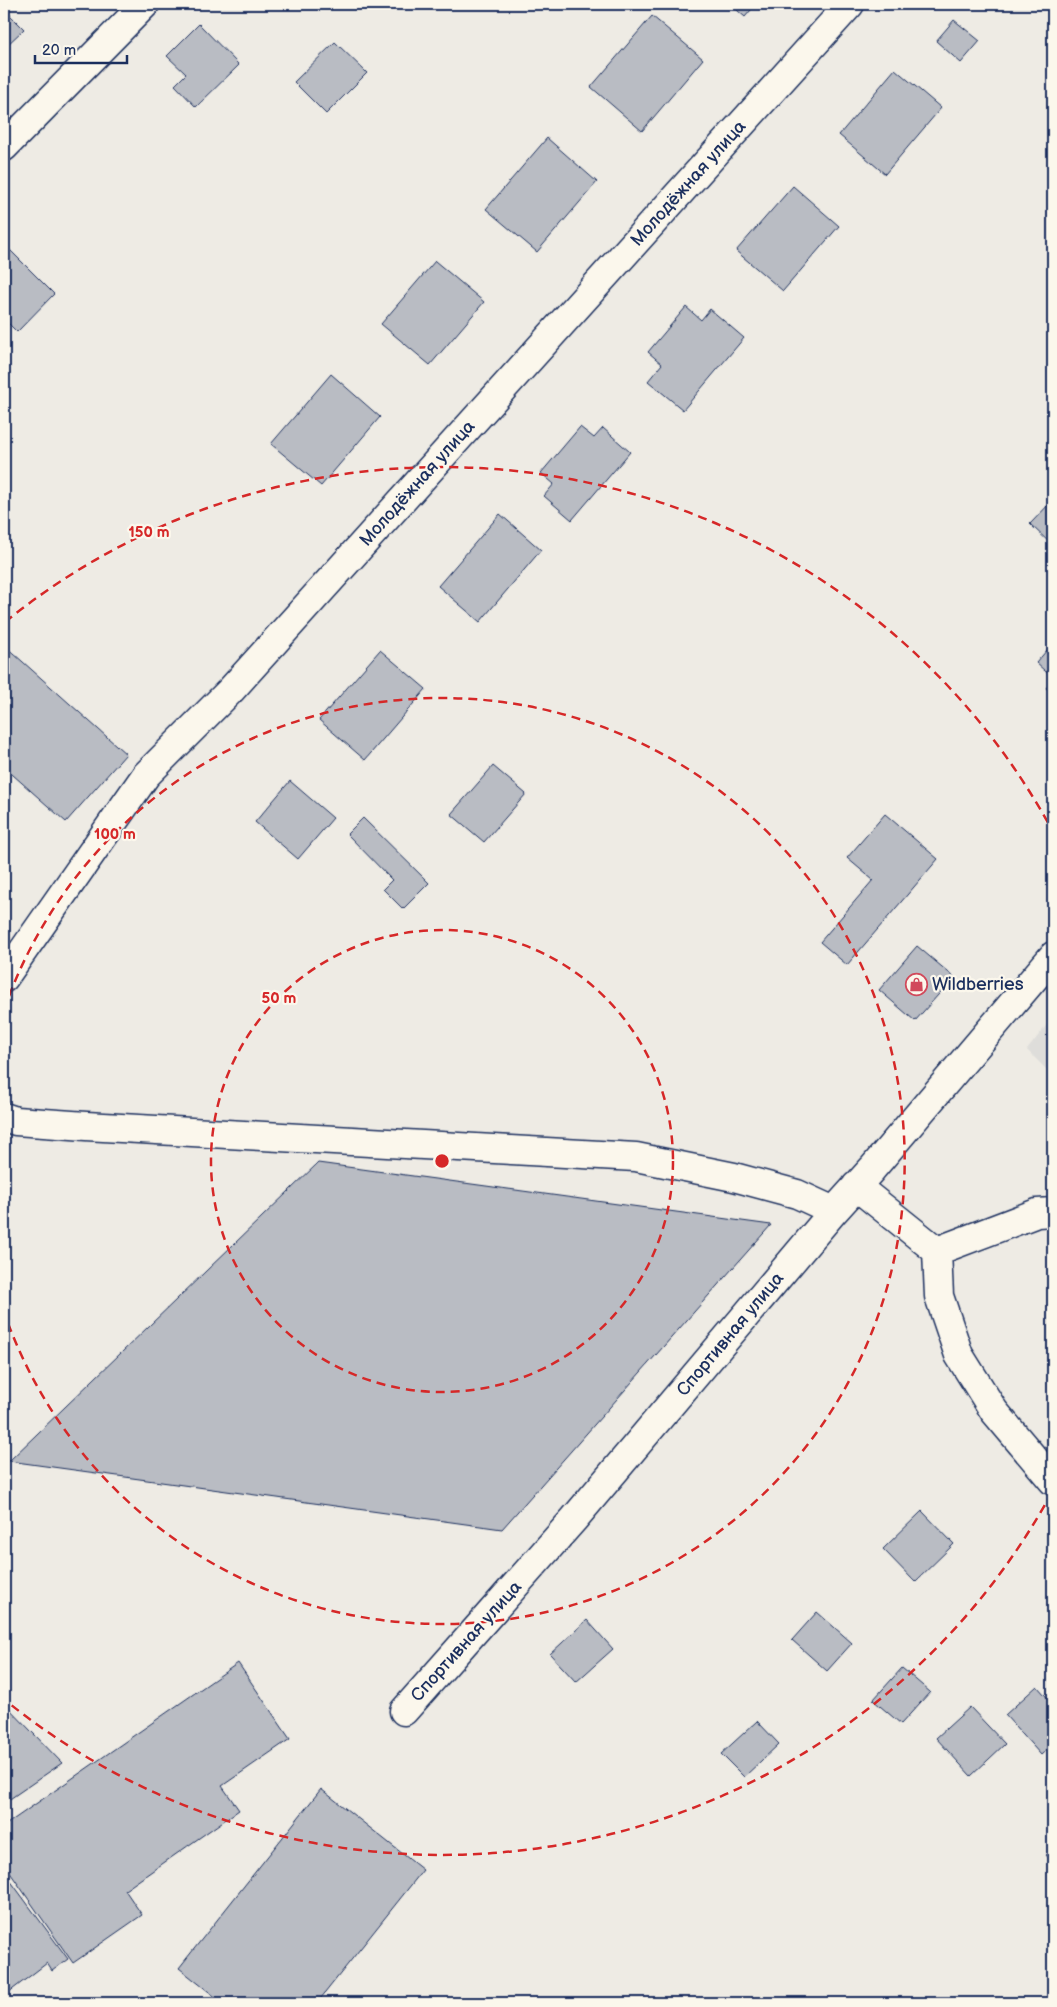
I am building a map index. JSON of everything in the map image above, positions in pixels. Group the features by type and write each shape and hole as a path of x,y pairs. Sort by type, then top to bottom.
{"street":[{"path":"4,147 145,4"},
{"name":"Молодёжная улица","path":"4,978 146,775 231,690 850,4"},
{"name":"Спортивная улица","path":"404,1711 574,1519 834,1211 1053,956"},
{"path":"4,1117 16,1121 96,1127 636,1157 734,1177 797,1194 834,1211"},
{"path":"856,1186 937,1251 939,1296 958,1355 994,1411 1053,1481"},
{"path":"937,1251 1037,1213 1053,1212"}],"shaded area":[{"path":"1053,1017 1053,1076 1027,1050"}],"building":[{"path":"730,4 756,4 745,17"},
{"path":"4,9 24,29 4,48"},
{"path":"652,16 703,59 642,131 591,87"},
{"path":"954,20 980,41 961,63 936,41"},
{"path":"199,24 239,65 196,107 175,85 186,74 167,56"},
{"path":"335,42 367,73 326,114 294,82"},
{"path":"895,69 941,108 885,174 839,135"},
{"path":"547,138 597,182 537,252 486,209"},
{"path":"793,186 839,226 783,291 736,251"},
{"path":"4,244 54,294 17,332 4,319"},
{"path":"435,261 484,302 430,365 381,324"},
{"path":"686,307 701,320 710,309 744,338 683,410 648,381 662,364 648,352"},
{"path":"331,374 380,417 321,486 271,444"},
{"path":"580,427 594,438 603,428 630,452 572,520 544,496 554,484 541,473"},
{"path":"1053,500 1053,546 1030,524"},
{"path":"500,514 541,550 480,622 438,586"},
{"path":"1053,643 1053,678 1036,663"},
{"path":"4,645 126,754 66,822 4,767"},
{"path":"380,650 426,689 365,760 319,720"},
{"path":"1053,680 1053,694 1046,688"},
{"path":"493,766 526,794 484,842 451,814"},
{"path":"290,781 333,818 298,859 255,822"},
{"path":"885,814 938,859 847,965 820,942 873,880 847,858"},
{"path":"363,818 429,883 403,909 383,889 392,880 347,834"},
{"name":"Wildberries","path":"917,946 954,977 915,1021 879,990"},
{"path":"318,1163 771,1225 502,1529 9,1461"},
{"path":"922,1511 954,1544 915,1582 883,1549"},
{"path":"817,1612 852,1643 827,1671 792,1640"},
{"path":"587,1620 613,1649 576,1682 550,1654"},
{"path":"238,1663 290,1739 222,1786 239,1810 125,1890 142,1915 73,1963 4,1864 4,1826"},
{"path":"902,1668 930,1692 901,1724 873,1700"},
{"path":"1037,1686 1053,1704 1053,1744 1041,1755 1005,1715"},
{"path":"4,1703 62,1763 4,1803"},
{"path":"970,1707 1005,1744 971,1776 936,1738"},
{"path":"757,1721 779,1744 744,1777 721,1754"},
{"path":"321,1789 423,1870 317,2003 223,2003 179,1968"},
{"path":"1053,1848 1053,1864 1045,1855"},
{"path":"4,1872 68,1959 52,1971 47,1963 4,1996"}],"place":[{"name":"Wildberries","path":"916,984"}]}
